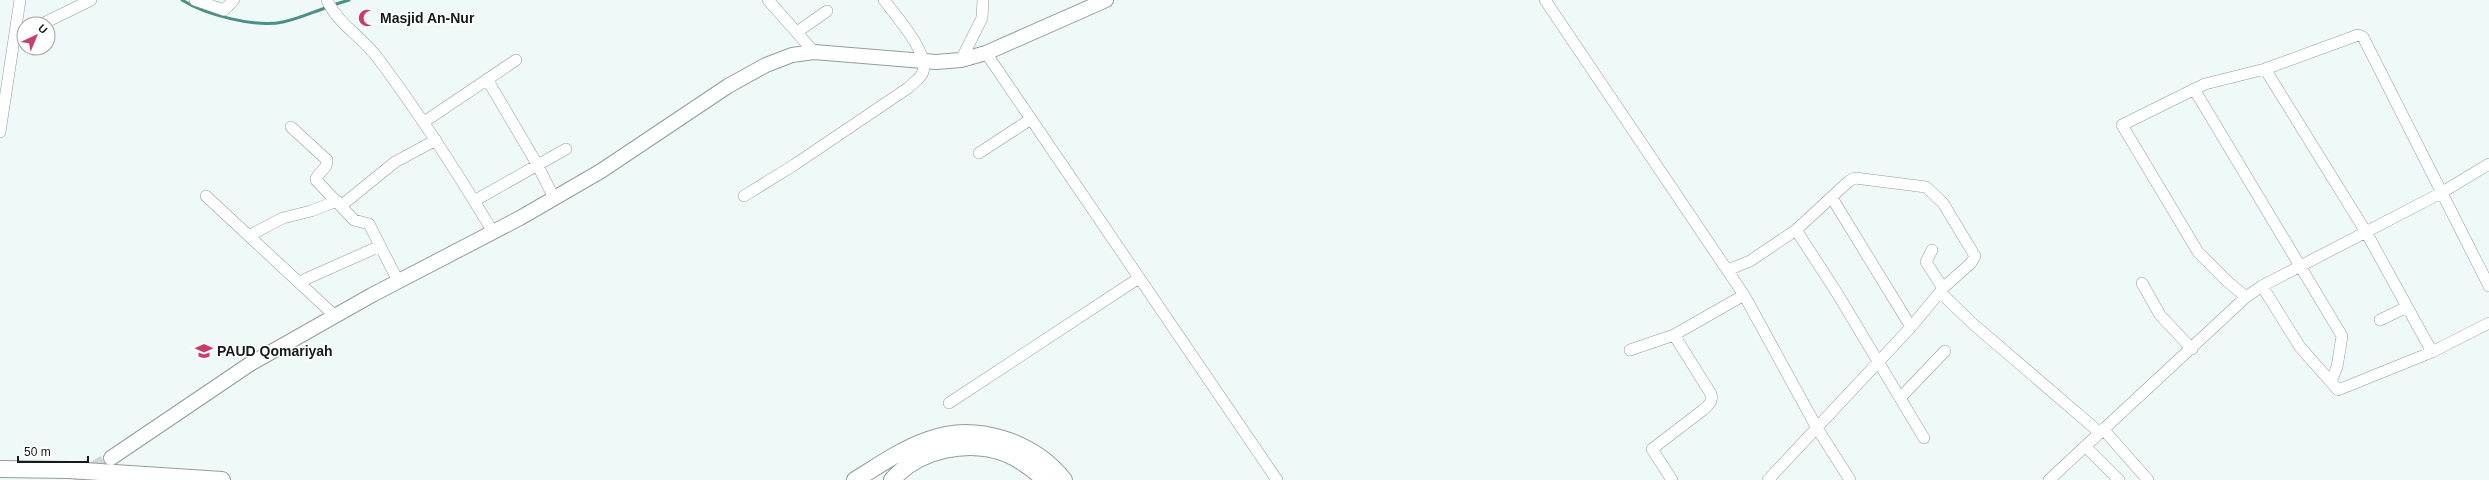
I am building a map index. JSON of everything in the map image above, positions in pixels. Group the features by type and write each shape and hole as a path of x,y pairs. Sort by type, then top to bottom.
{"highway":[{"path":"855,480 926,440 964,434 985,434 1007,440 1029,451 1064,480"},
{"path":"892,480 921,458 947,449 972,447 1007,454 1045,480"},
{"path":"0,469 68,470 222,480"}],"main road":[{"path":"111,458 250,364 398,280 493,232 601,171 740,80 781,58 814,52 923,62 961,60 986,53 1106,0"}],"street":[{"path":"20,0 20,16"},
{"path":"56,17 91,0"},
{"path":"195,0 225,10 234,0"},
{"path":"768,0 814,52"},
{"path":"744,196 794,165 908,88 923,72 923,62 913,40 884,0"},
{"path":"961,60 980,25 984,9 983,0"},
{"path":"1545,0 1744,295 1817,428 1850,480"},
{"path":"328,1 340,19 368,45 424,122 493,232"},
{"path":"797,32 827,11"},
{"path":"2246,297 2228,282 2198,252 2122,128 2123,124 2205,84 2265,69 2348,37 2358,35 2364,37 2489,286"},
{"path":"986,53 1277,480"},
{"path":"0,132 16,54"},
{"path":"424,122 516,60"},
{"path":"2265,69 2366,232 2432,352"},
{"path":"486,79 537,164 554,198"},
{"path":"2194,89 2342,336 2337,367 2331,382"},
{"path":"979,153 1031,119"},
{"path":"291,127 327,160 326,166 316,180 340,203 354,220 369,224 398,280"},
{"path":"250,235 283,218 340,203 395,162 436,140"},
{"path":"474,201 537,164 566,149"},
{"path":"2049,480 2101,430 2192,349 2246,297 2262,286 2299,266 2441,193 2488,167"},
{"path":"1728,270 1755,258 1796,230 1849,181 1855,178 1923,186 1929,189 1943,203 1975,254 1971,263 1942,290 1911,327 1768,480"},
{"path":"206,196 250,235 334,316"},
{"path":"1832,198 1911,327"},
{"path":"1796,230 1924,438"},
{"path":"299,282 380,246"},
{"path":"1932,250 1926,258 1926,264 1942,290 1972,323 2101,430 2148,480"},
{"path":"949,403 1139,278"},
{"path":"2142,284 2160,315 2192,349"},
{"path":"2262,286 2300,347 2338,390 2432,352 2489,323"},
{"path":"1630,350 1674,335 1744,295"},
{"path":"2380,320 2407,307"},
{"path":"1672,480 1652,449 1703,410 1713,398 1674,335"},
{"path":"1900,398 1945,351"},
{"path":"2085,446 2119,480"}],"waterway":[{"path":"182,0 204,11 217,15 246,22 259,23 289,21 328,7"},
{"path":"333,5 349,0"}],"tunnel":[{"path":"74,480 111,458"}],"place":[{"name":"Masjid An-Nur","path":"367,18"},
{"name":"PAUD Qomariyah","path":"204,351"}]}
